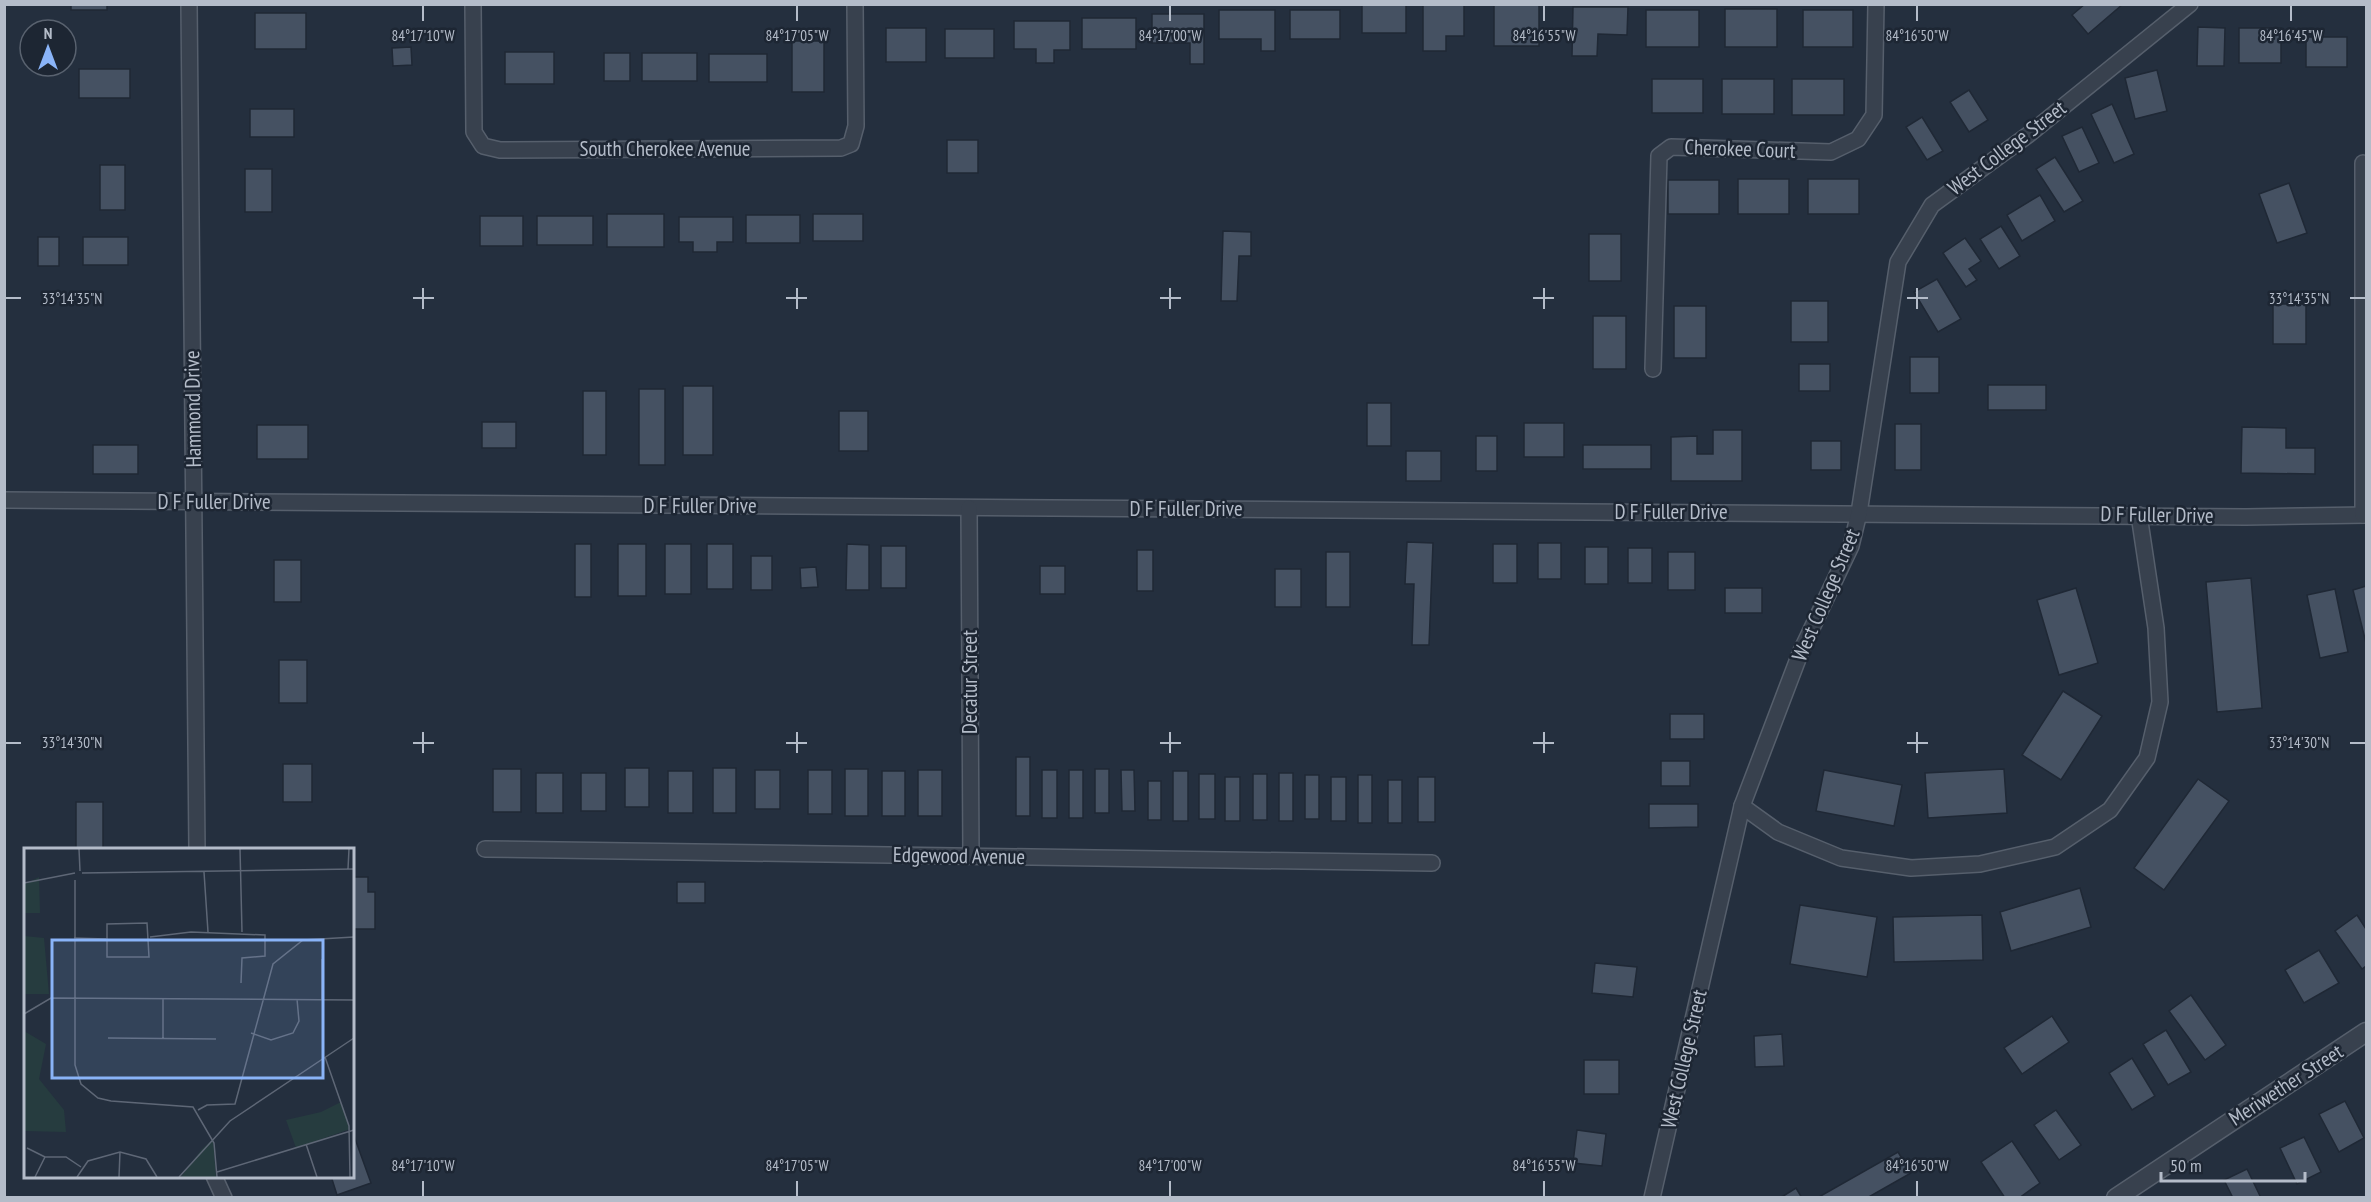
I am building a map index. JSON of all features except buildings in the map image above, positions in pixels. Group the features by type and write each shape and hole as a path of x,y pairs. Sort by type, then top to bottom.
{"street":[{"name":"Hammond Drive","path":"189,4 197,848"},
{"name":"South Cherokee Avenue","path":"473,4 474,132 483,147 500,150 841,148 851,144 856,126 855,4"},
{"name":"Cherokee Court","path":"1653,369 1659,156 1671,147 1831,152 1858,140 1875,115 1876,4"},
{"name":"West College Street","path":"1652,1197 1742,806 1801,651 1851,546 1859,513 1898,262 1932,205 2028,135 2190,4"},
{"path":"2363,163 2365,515"},
{"name":"D F Fuller Drive","path":"4,501 2246,517 2365,515"},
{"name":"Decatur Street","path":"969,508 971,856"},
{"path":"1742,806 1778,832 1841,858 1911,868 1980,864 2055,847 2110,810 2147,758 2160,702 2156,628 2139,515"},
{"name":"Edgewood Avenue","path":"485,849 1432,863"},
{"name":"Meriwether Street","path":"2115,1197 2367,1032"},
{"path":"215,1178 224,1197"}]}
